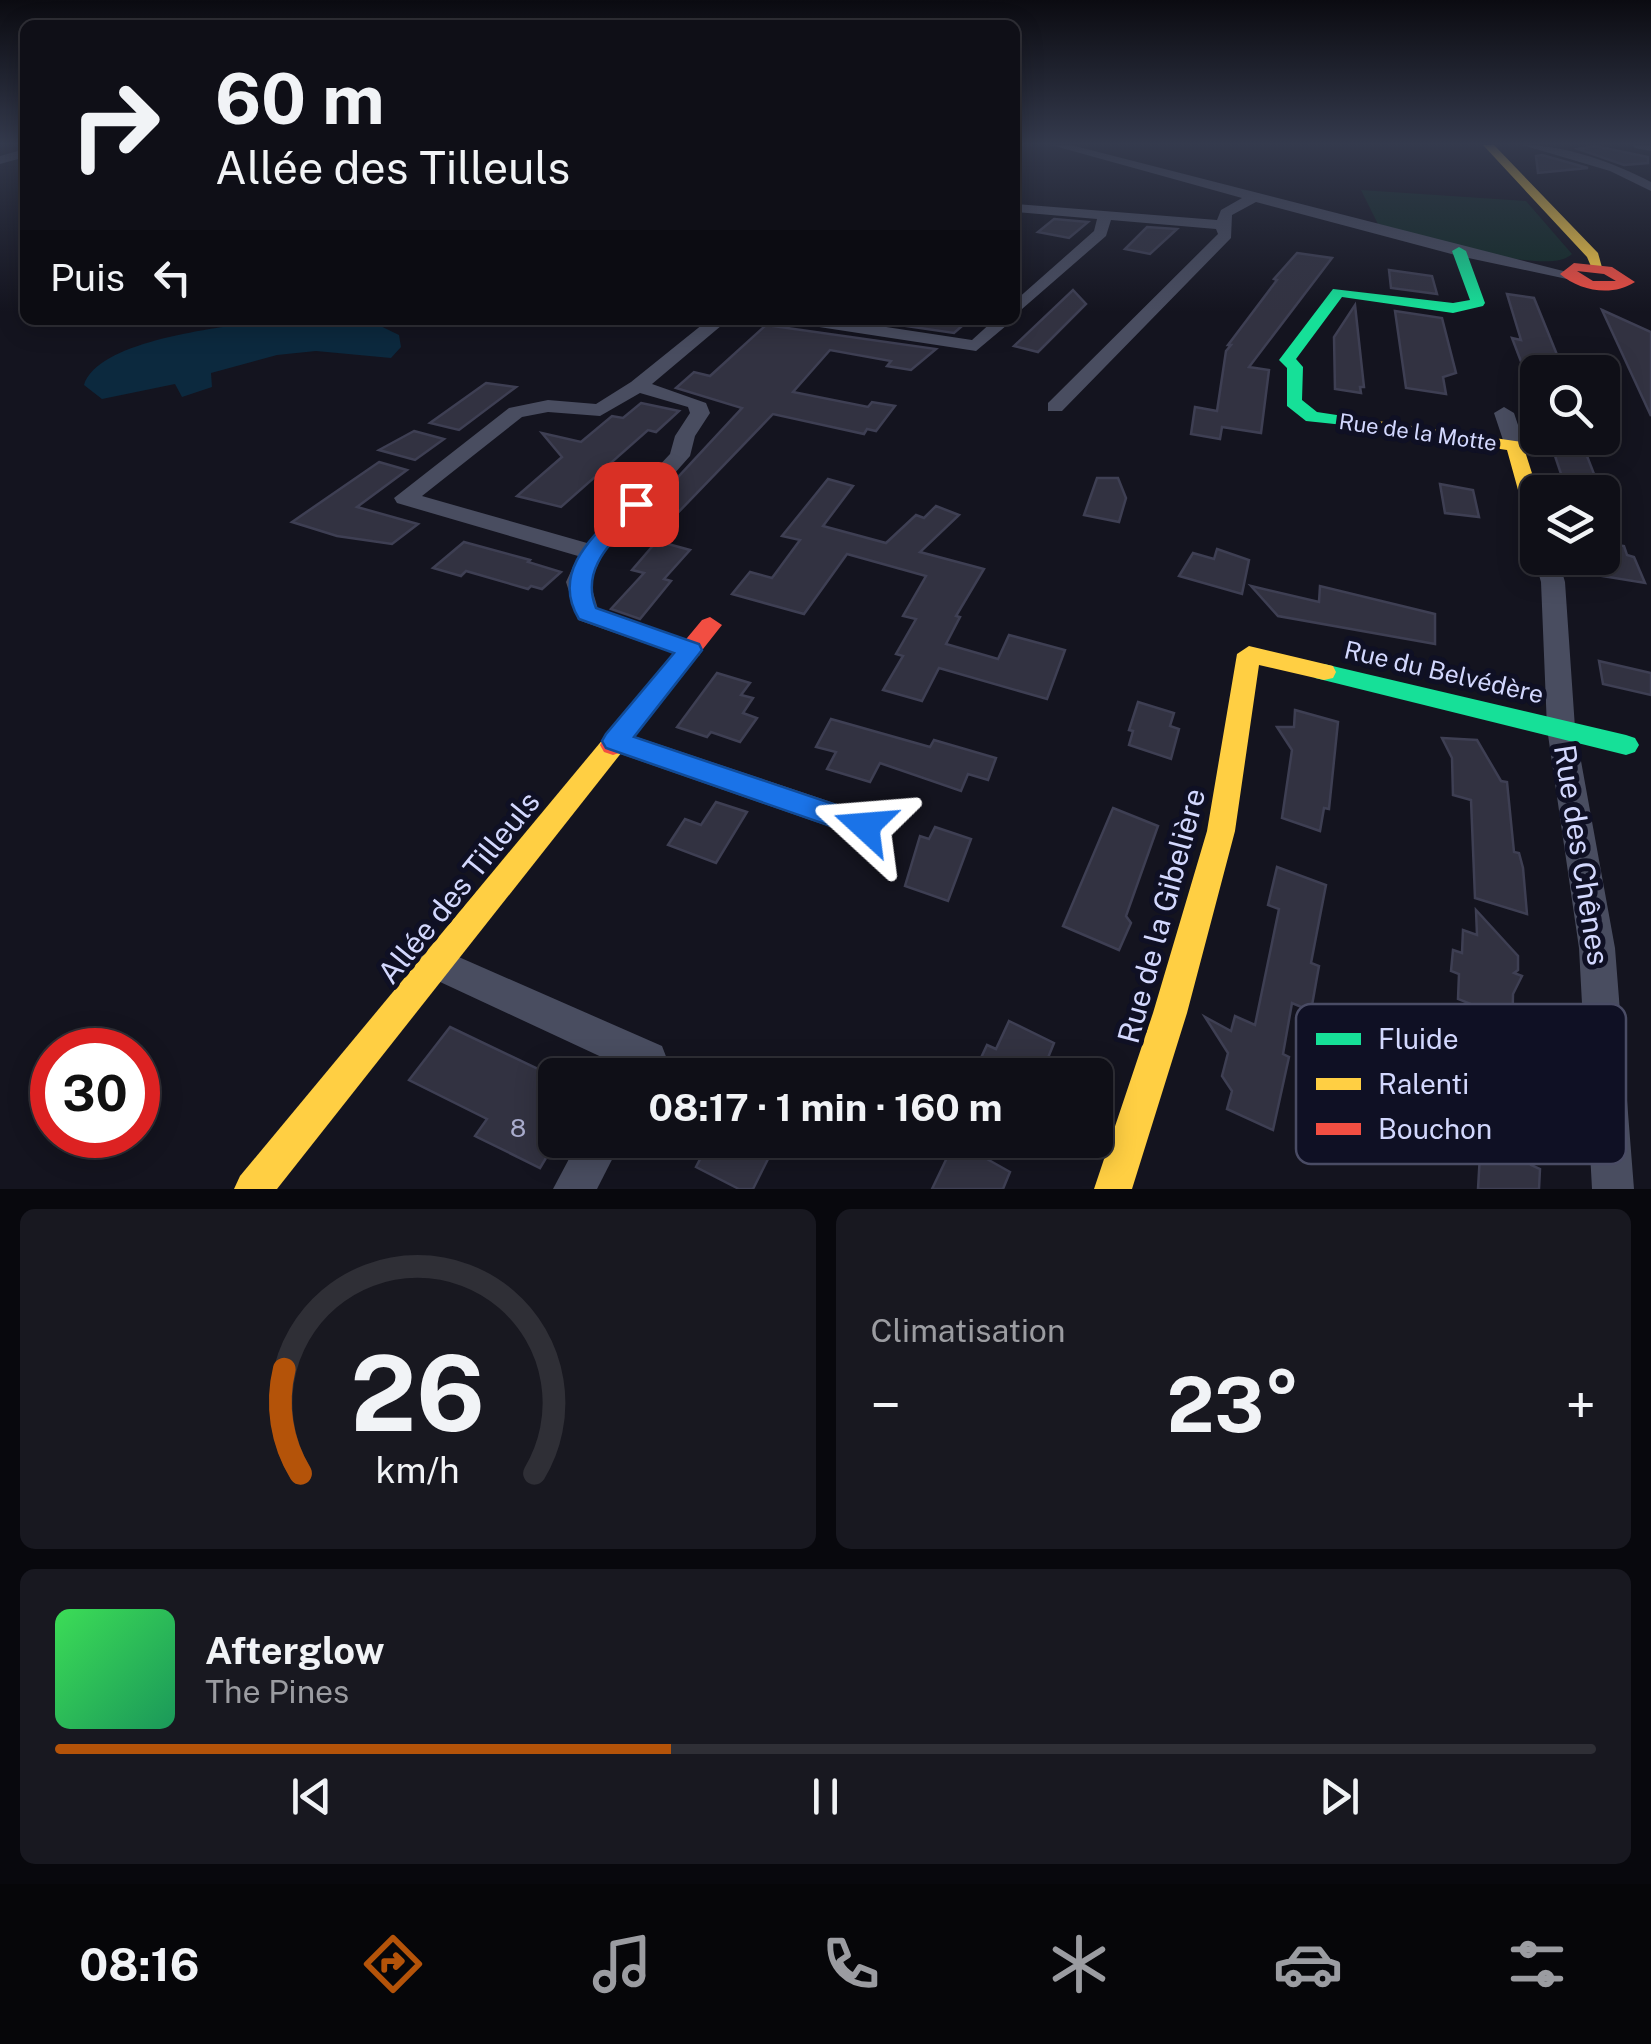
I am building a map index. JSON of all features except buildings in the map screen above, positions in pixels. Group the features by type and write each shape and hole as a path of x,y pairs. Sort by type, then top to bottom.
{"street":[{"path":"1055,407 1224,230 1226,213 1249,200"},
{"path":"1264,200 1631,292 1627,279 1598,268 1574,267 1567,274"},
{"path":"1540,200 1592,256 1598,268"},
{"path":"1020,208 1224,230"},
{"path":"1020,306 1101,233 1105,216"},
{"name":"Rue de la Motte","path":"1459,251 1478,303 1453,308 1338,292 1288,360 1295,367 1293,402 1312,417 1515,446"},
{"path":"592,552 406,498 516,412 548,406 600,410 638,386 713,325"},
{"path":"850,325 976,346 999,325"},
{"path":"638,386 696,403 700,413 685,436 680,456 592,552 578,582 588,614 690,650"},
{"name":"Rue de la Motte","path":"1504,413 1523,475"},
{"name":"Rue des Chênes","path":"1550,575 1561,728 1598,948 1601,1004"},
{"name":"Allée des Tilleuls","path":"253,1189 710,624"},
{"name":"Rue du Belvédère","path":"1249,654 1626,746"},
{"name":"Rue de la Gibelière","path":"1114,1189 1170,1013 1221,831 1249,654"},
{"path":"616,741 865,826"},
{"path":"436,963 646,1058"},
{"path":"574,1189 592,1158"},
{"name":"Rue des Chênes","path":"1611,1164 1613,1189"}],"green space":[{"path":"1366,200 1526,201 1572,254 1558,260 1509,258 1378,224"}],"water":[{"path":"237,325 378,325 399,335 401,347 391,358 316,351 277,355 211,373 212,387 182,397 175,384 102,399 84,385 94,369 113,357 137,346"}],"traffic: fast":[{"path":"1357,423 1312,417 1293,402 1295,367 1287,360 1338,292 1453,308 1478,303 1459,251"},
{"path":"1324,672 1626,745"}],"traffic: slow":[{"path":"1540,200 1593,256 1598,268"},
{"path":"1357,423 1515,446 1523,475"},
{"path":"1113,1189 1170,1013 1221,831 1249,654 1324,672"},
{"path":"253,1189 613,745"}],"traffic: jam":[{"path":"1574,267 1607,270 1628,282 1604,287 1589,284 1567,274 1574,267"},
{"path":"613,745 710,625"}],"route":[{"path":"636,504 592,552 578,582 582,604 588,614 690,650 616,741 865,826"}]}
